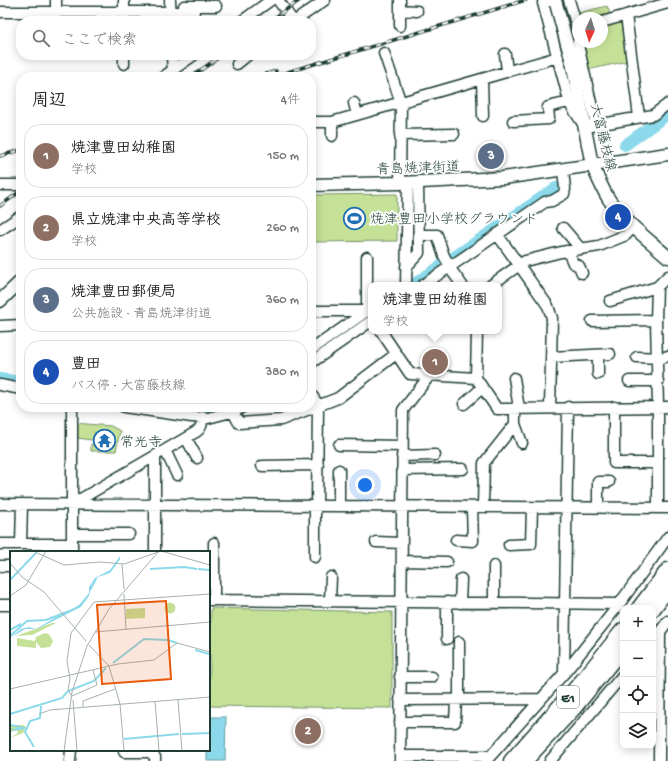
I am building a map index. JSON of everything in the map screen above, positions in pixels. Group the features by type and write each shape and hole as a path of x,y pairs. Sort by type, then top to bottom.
{"highway":[{"path":"642,605 668,570"},
{"path":"656,605 668,588"},
{"name":"E1","path":"510,761 582,681 620,634"},
{"name":"E1","path":"525,761 574,708 620,652"}],"main road":[{"name":"大富藤枝線","path":"554,0 591,126 592,165 609,199 633,227 665,250"},
{"name":"青島焼津街道","path":"316,185 409,183 503,178 668,154"},
{"path":"0,300 16,286"}],"street":[{"path":"56,0 56,11"},
{"path":"124,0 124,16"},
{"path":"249,16 272,0"},
{"path":"278,0 290,16"},
{"path":"310,16 325,0"},
{"path":"554,0 543,3 569,102 591,126"},
{"path":"569,0 573,12"},
{"path":"608,20 668,2"},
{"path":"400,26 400,5 417,11"},
{"path":"0,12 56,11 124,16 216,6"},
{"path":"171,10 194,12"},
{"path":"626,15 639,117"},
{"path":"579,48 591,126"},
{"path":"384,53 400,103 400,135 418,235 419,253 406,267"},
{"path":"505,54 507,72"},
{"path":"316,122 332,122 558,57"},
{"path":"172,60 173,72"},
{"path":"174,72 188,60"},
{"path":"237,64 242,60"},
{"path":"482,79 483,116"},
{"path":"513,121 549,118 548,108 569,102"},
{"path":"354,103 356,115"},
{"path":"591,126 653,115 668,104"},
{"path":"332,122 332,136"},
{"path":"400,135 454,134"},
{"path":"428,282 545,202 552,201 564,194 565,189 563,170"},
{"path":"406,282 409,183"},
{"path":"1,186 16,185"},
{"path":"0,230 16,219"},
{"path":"495,282 525,261 580,248 599,246 626,235 633,227"},
{"path":"563,228 580,248"},
{"path":"497,234 548,306 552,318 550,408"},
{"path":"418,235 437,235 444,256 460,282"},
{"path":"568,251 573,263 579,266 582,273"},
{"path":"367,257 368,286"},
{"path":"610,301 657,287 668,276"},
{"path":"0,504 663,508 658,463 663,407 658,381 656,320 657,287"},
{"path":"316,311 368,314"},
{"path":"316,347 368,315"},
{"path":"592,321 656,320"},
{"path":"316,360 368,323"},
{"path":"0,326 16,325"},
{"path":"383,334 410,374 476,378"},
{"path":"477,334 476,378 497,409 663,407"},
{"path":"318,405 338,398 396,354"},
{"path":"551,356 610,354"},
{"path":"598,355 598,374"},
{"path":"637,357 668,356"},
{"path":"430,375 403,410 400,759 488,758 564,673 620,607"},
{"path":"514,378 517,408 515,424 522,443"},
{"path":"629,381 658,381"},
{"path":"0,385 16,388"},
{"path":"464,404 482,388"},
{"path":"315,557 318,465 318,405 316,402"},
{"path":"564,673 568,407"},
{"path":"614,407 614,463 658,463"},
{"path":"72,412 72,543"},
{"path":"158,412 208,418 232,412 239,423 281,420 301,412"},
{"path":"72,504 200,429 202,426 202,418"},
{"path":"483,507 484,463 515,424"},
{"path":"186,438 197,458"},
{"path":"339,445 402,451 435,456"},
{"path":"165,450 177,475"},
{"path":"154,551 155,456"},
{"path":"262,466 318,465"},
{"path":"402,470 463,469"},
{"path":"339,470 339,506"},
{"path":"598,508 598,482 609,482"},
{"path":"21,544 22,504"},
{"path":"456,540 473,541 472,507"},
{"path":"509,545 531,544 532,508"},
{"path":"0,544 72,543 129,534"},
{"path":"621,605 668,537"},
{"path":"376,542 402,543"},
{"path":"214,543 211,562 211,600 564,604 620,607"},
{"path":"402,561 447,562"},
{"path":"494,566 494,603"},
{"path":"330,601 331,577"},
{"path":"460,603 461,579"},
{"path":"447,602 447,639"},
{"path":"656,635 668,621"},
{"path":"655,641 659,761"},
{"path":"400,722 455,722 458,700 460,642"},
{"path":"400,677 432,677"},
{"path":"550,761 621,677"},
{"path":"400,700 540,700"},
{"path":"124,752 150,752 155,757 155,761"}],"green space":[{"path":"607,6 610,14 608,15 608,12 582,12"},
{"path":"620,21 623,23 628,61 587,70 582,48 608,48 608,25"},
{"name":"焼津豊田小学校グラウンド","path":"397,194 397,241 316,242 316,195"},
{"path":"75,423 111,426 120,431 116,451 91,451 91,444 108,448 112,437 95,432 92,440 77,438"},
{"path":"211,608 392,612 392,708 210,706"}],"water":[{"path":"210,717 226,717 225,761 207,761 207,751 210,751"}],"waterway":[{"path":"625,145 668,114"},
{"path":"417,282 556,188"},
{"path":"0,379 16,381"}],"railway":[{"path":"277,16 300,0"},
{"path":"288,72 526,0"},
{"path":"198,72 215,60"},
{"path":"0,156 16,151"},
{"path":"0,206 16,195"}],"place":[{"name":"焼津豊田郵便局","path":"491,156"},
{"name":"豊田","path":"618,217"},
{"name":"焼津豊田小学校グラウンド","path":"354,218"},
{"name":"焼津豊田幼稚園","path":"435,362"},
{"name":"常光寺","path":"105,441"},
{"name":"県立焼津中央高等学校","path":"308,731"}]}
